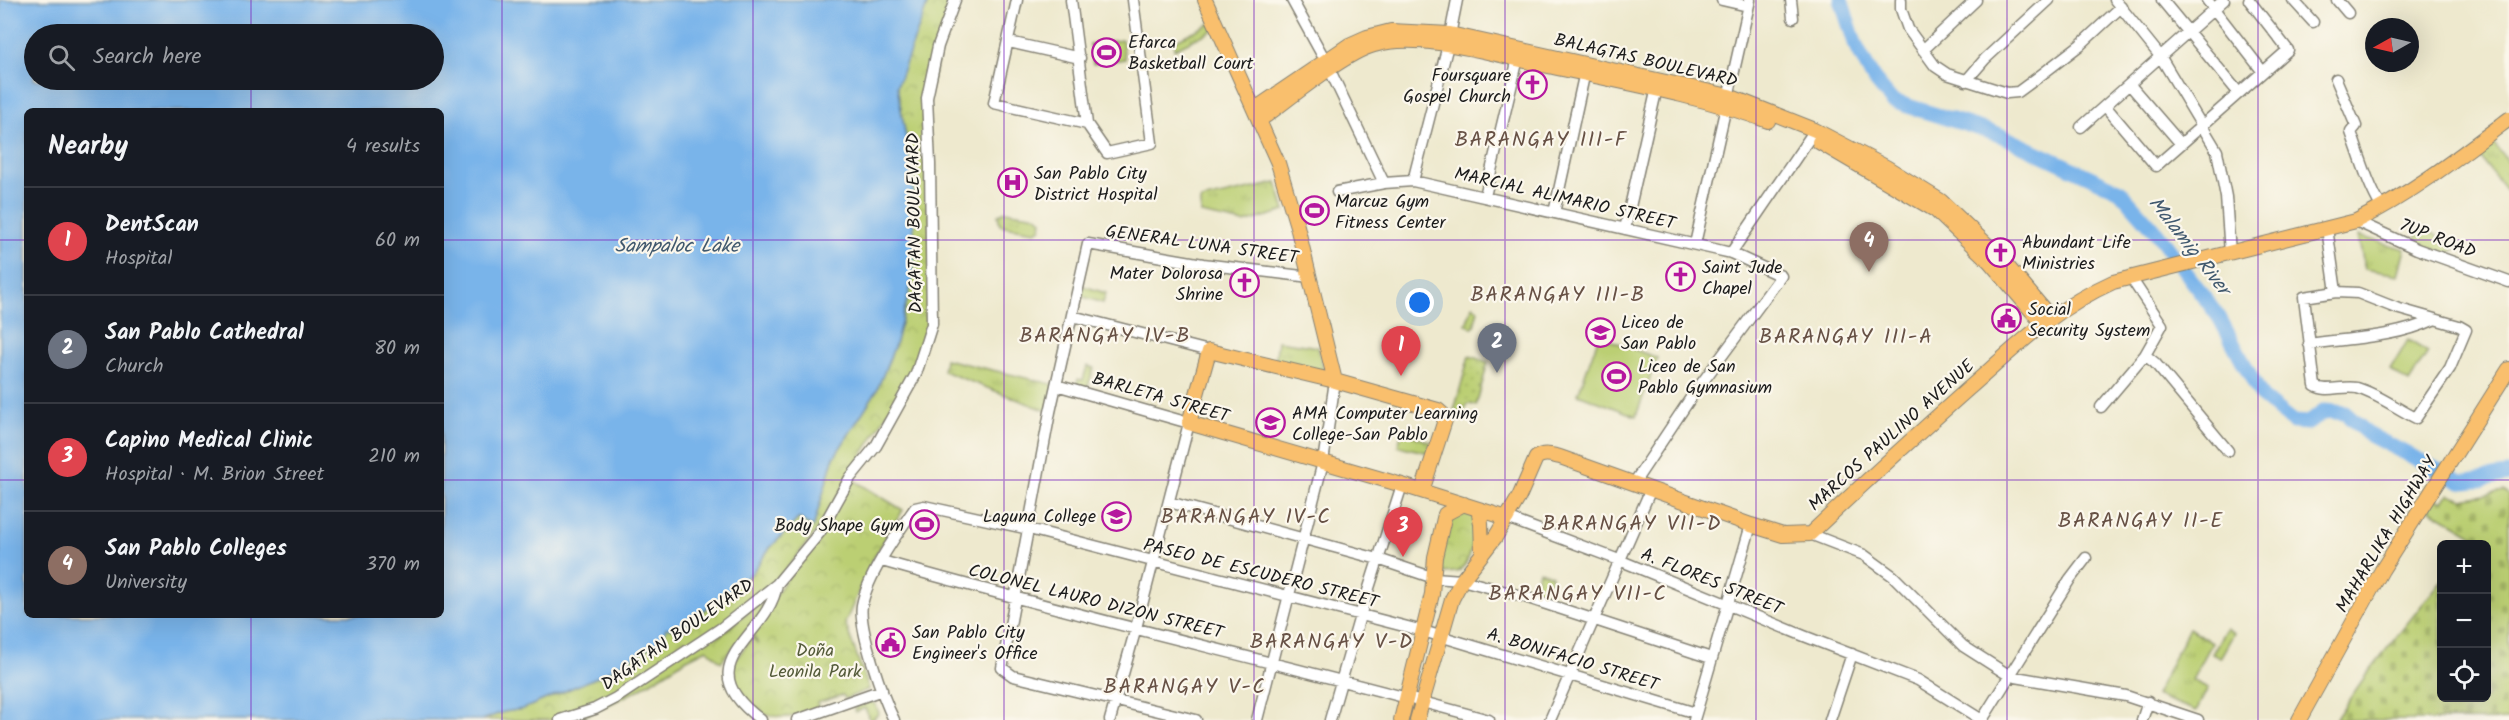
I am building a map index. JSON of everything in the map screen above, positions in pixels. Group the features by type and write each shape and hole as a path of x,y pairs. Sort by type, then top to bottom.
{"main road":[{"path":"1205,0 1278,163 1310,277 1335,381"},
{"name":"BALAGTAS BOULEVARD","path":"1258,115 1328,65 1372,45 1393,41 1449,39 1728,101 1813,134 1883,172 1938,206 1993,258 2046,320"},
{"name":"MARCOS PAULINO AVENUE","path":"1507,518 1520,497 1536,458 1545,453 1783,535 1810,534 1860,486 2046,320 2084,295 2113,282 2356,221 2382,208 2509,119"},
{"path":"1189,423 1209,351 1335,381 1438,410 1446,417 1422,491"},
{"name":"MAHARLIKA HIGHWAY","path":"2299,720 2382,570 2509,369"},
{"name":"BARLETA STREET","path":"1189,423 1402,484 1507,518"},
{"path":"1401,720 1423,631 1434,578 1435,557 1448,500"},
{"path":"1445,514 1464,504"},
{"path":"1478,509 1482,551"},
{"path":"1417,720 1452,599 1462,580 1507,518"}],"street":[{"name":"DAGATAN BOULEVARD","path":"560,720 595,709 616,698 720,629 777,584 820,532 850,478 876,446 916,374 932,324 927,98 938,46 955,0"},
{"path":"1017,0 994,103 1086,124"},
{"path":"1071,0 1080,58 1086,124 1107,153 1152,143 1133,0"},
{"path":"1292,0 1328,65 1384,183"},
{"path":"1413,181 1449,39 1456,0"},
{"path":"1695,244 1749,3 1722,0"},
{"path":"1791,0 1793,18"},
{"path":"1901,0 1901,9 1908,29 1935,66 1947,74 1996,91 2018,92 2080,45 2118,4 2160,56 2202,125 2220,162 2226,197 2230,253"},
{"path":"1923,50 1976,0"},
{"path":"1966,81 1985,59 2049,0"},
{"path":"2162,0 2238,92"},
{"path":"2081,126 2130,85 2187,31 2210,4 2224,0"},
{"path":"2106,107 2156,166 2288,50 2249,0"},
{"path":"2293,0 2313,22"},
{"path":"2337,0 2348,13"},
{"path":"2210,4 2263,72"},
{"path":"1009,42 1080,58"},
{"path":"1485,196 1518,55"},
{"path":"1554,213 1585,69"},
{"path":"2336,80 2356,126 2351,132 2357,149 2375,197 2382,208"},
{"path":"1625,229 1657,85"},
{"path":"2130,85 2181,144"},
{"path":"1731,253 1813,134"},
{"name":"MARCIAL ALIMARIO STREET","path":"1337,192 1384,183 1413,181 1731,253 1781,276 1690,399 1634,483"},
{"name":"7UP ROAD","path":"2356,221 2417,249 2509,282"},
{"path":"2327,228 2336,292"},
{"name":"GENERAL LUNA STREET","path":"1072,316 1088,244 1203,264 1310,277"},
{"path":"2101,407 2145,355 2162,325 2131,278"},
{"path":"2317,293 2358,293 2433,320 2466,330 2450,368 2416,418 2372,393 2354,388 2320,389 2315,386 2304,297 2317,293"},
{"path":"1196,720 1012,676 1002,668 1056,385 1072,316 1209,351"},
{"path":"2309,344 2413,330 2433,320"},
{"path":"2145,355 2155,363 2228,450"},
{"path":"1257,720 1323,462 1335,381"},
{"name":"BARLETA STREET","path":"1056,385 1189,423"},
{"path":"1110,720 1189,423"},
{"path":"1330,720 1402,484"},
{"path":"1550,720 1651,489"},
{"path":"1169,502 1378,559 1434,578 1462,580 1525,597 1711,657"},
{"name":"PASEO DE ESCUDERO STREET","path":"882,561 915,508 933,507 1029,529 1441,636"},
{"name":"A. FLORES STREET","path":"1507,518 1619,560 1918,680 1982,720"},
{"path":"1695,716 1751,525"},
{"path":"1810,534 1864,555 1893,576 1963,646 2010,676 2126,696 2198,720"},
{"path":"1982,720 2070,579 2086,558"},
{"path":"882,561 866,591 862,606 862,619 882,690 894,720"},
{"name":"COLONEL LAURO DIZON STREET","path":"882,561 1014,599 1136,628 1489,720"},
{"name":"DAGATAN BOULEVARD","path":"761,720 742,704 730,686 729,666 742,641 771,604 777,584"},
{"name":"A. BONIFACIO STREET","path":"1441,636 1695,716"},
{"path":"1830,720 1852,654"},
{"path":"797,720 882,690"},
{"path":"2142,720 2148,702"}],"green space":[{"path":"929,0 954,0 927,98 932,324 893,415 888,412 817,530 789,566 717,639 759,602 764,610 721,662 707,649 638,690 577,720 481,720 504,712 523,709 602,675 655,644 663,636 666,628 675,629 697,616 752,573 769,549 799,518 813,528 833,459 877,390 895,345 914,275 913,178 897,86"},
{"path":"1211,23 1214,30 1174,49 1174,41"},
{"name":"Efarca Basketball Court","path":"1122,40 1125,59 1093,64 1090,44"},
{"path":"2492,141 2509,163 2509,194 2476,153"},
{"path":"1277,183 1285,211 1244,223 1201,214 1201,200"},
{"path":"1005,211 1037,216 1042,220 1041,228 1035,231 1000,225 998,215"},
{"path":"2425,227 2455,249 2448,255 2413,241"},
{"path":"2358,236 2405,249 2398,275 2365,269"},
{"path":"1083,286 1106,293 1103,303 1080,296"},
{"path":"1473,306 1478,310 1472,328 1466,324"},
{"name":"Liceo de San Pablo Gymnasium","path":"1599,336 1657,358 1636,416 1578,394"},
{"path":"2408,340 2428,352 2409,382 2390,370"},
{"path":"1278,341 1318,347 1324,372 1275,364"},
{"path":"1469,356 1488,362 1476,406 1466,405 1463,414 1454,411"},
{"path":"945,359 1056,385 1050,412 943,371"},
{"path":"1087,366 1094,368 1087,389 1076,385 1078,379 1083,380"},
{"path":"1402,432 1433,443 1430,453 1398,446"},
{"name":"Doña Leonila Park","path":"850,478 903,510 874,557 845,623 869,689 845,699 843,695 817,703 819,710 799,716 780,717 761,714 741,702 729,669 752,637 758,644 751,630 815,538"},
{"path":"2504,491 2509,495 2509,720 2335,720 2366,675 2437,586 2437,702 2491,702 2491,540 2472,540 2475,536 2426,507 2434,498 2442,501 2449,494 2463,499"},
{"path":"1465,510 1473,514 1474,521 1470,554 1467,562 1457,572 1444,573 1438,565 1448,517"},
{"path":"1539,571 1552,575 1544,598 1532,594"},
{"path":"2189,628 2212,643 2192,680 2208,688 2196,711 2155,695"},
{"path":"2226,628 2234,633 2220,658 2212,654"},
{"path":"870,701 875,704 879,713 872,720 865,708 856,712 854,708"}],"water":[{"name":"Sampaloc Lake","path":"0,0 929,0 897,86 913,178 914,275 895,345 877,390 833,459 813,528 799,518 769,549 752,573 687,623 675,629 666,628 663,636 655,644 602,675 523,709 504,712 481,720 0,720"}],"waterway":[{"name":"Malamig River","path":"1841,0 1856,46 1873,78 1892,101 2000,135 2120,191 2157,233 2219,317 2262,397 2293,422 2308,423 2325,411 2345,413 2368,434 2461,482 2509,474"}],"place":[{"name":"Efarca Basketball Court","path":"1107,52"},
{"name":"Foursquare Gospel Church","path":"1532,85"},
{"name":"San Pablo City District Hospital","path":"1013,183"},
{"name":"Marcuz Gym Fitness Center","path":"1314,211"},
{"name":"Abundant Life Ministries","path":"2001,252"},
{"name":"San Pablo Colleges","path":"1869,272"},
{"name":"Saint Jude Chapel","path":"1681,277"},
{"name":"Mater Dolorosa Shrine","path":"1244,283"},
{"name":"Social Security System","path":"2007,319"},
{"name":"Liceo de San Pablo","path":"1600,332"},
{"name":"San Pablo Cathedral","path":"1497,373"},
{"name":"DentScan","path":"1401,376"},
{"name":"Liceo de San Pablo Gymnasium","path":"1617,376"},
{"name":"AMA Computer Learning College-San Pablo","path":"1271,423"},
{"name":"Laguna College","path":"1117,516"},
{"name":"Body Shape Gym","path":"925,525"},
{"name":"Capino Medical Clinic","path":"1403,557"},
{"name":"San Pablo City Engineer's Office","path":"891,642"}],"district":[{"name":"BARANGAY III-F","path":"1541,139"},
{"name":"BARANGAY III-B","path":"1558,294"},
{"name":"BARANGAY IV-B","path":"1105,335"},
{"name":"BARANGAY III-A","path":"1846,336"},
{"name":"BARANGAY IV-C","path":"1246,516"},
{"name":"BARANGAY II-E","path":"2141,520"},
{"name":"BARANGAY VII-D","path":"1632,523"},
{"name":"BARANGAY VII-C","path":"1578,593"},
{"name":"BARANGAY V-D","path":"1332,641"},
{"name":"BARANGAY V-C","path":"1185,686"}]}
